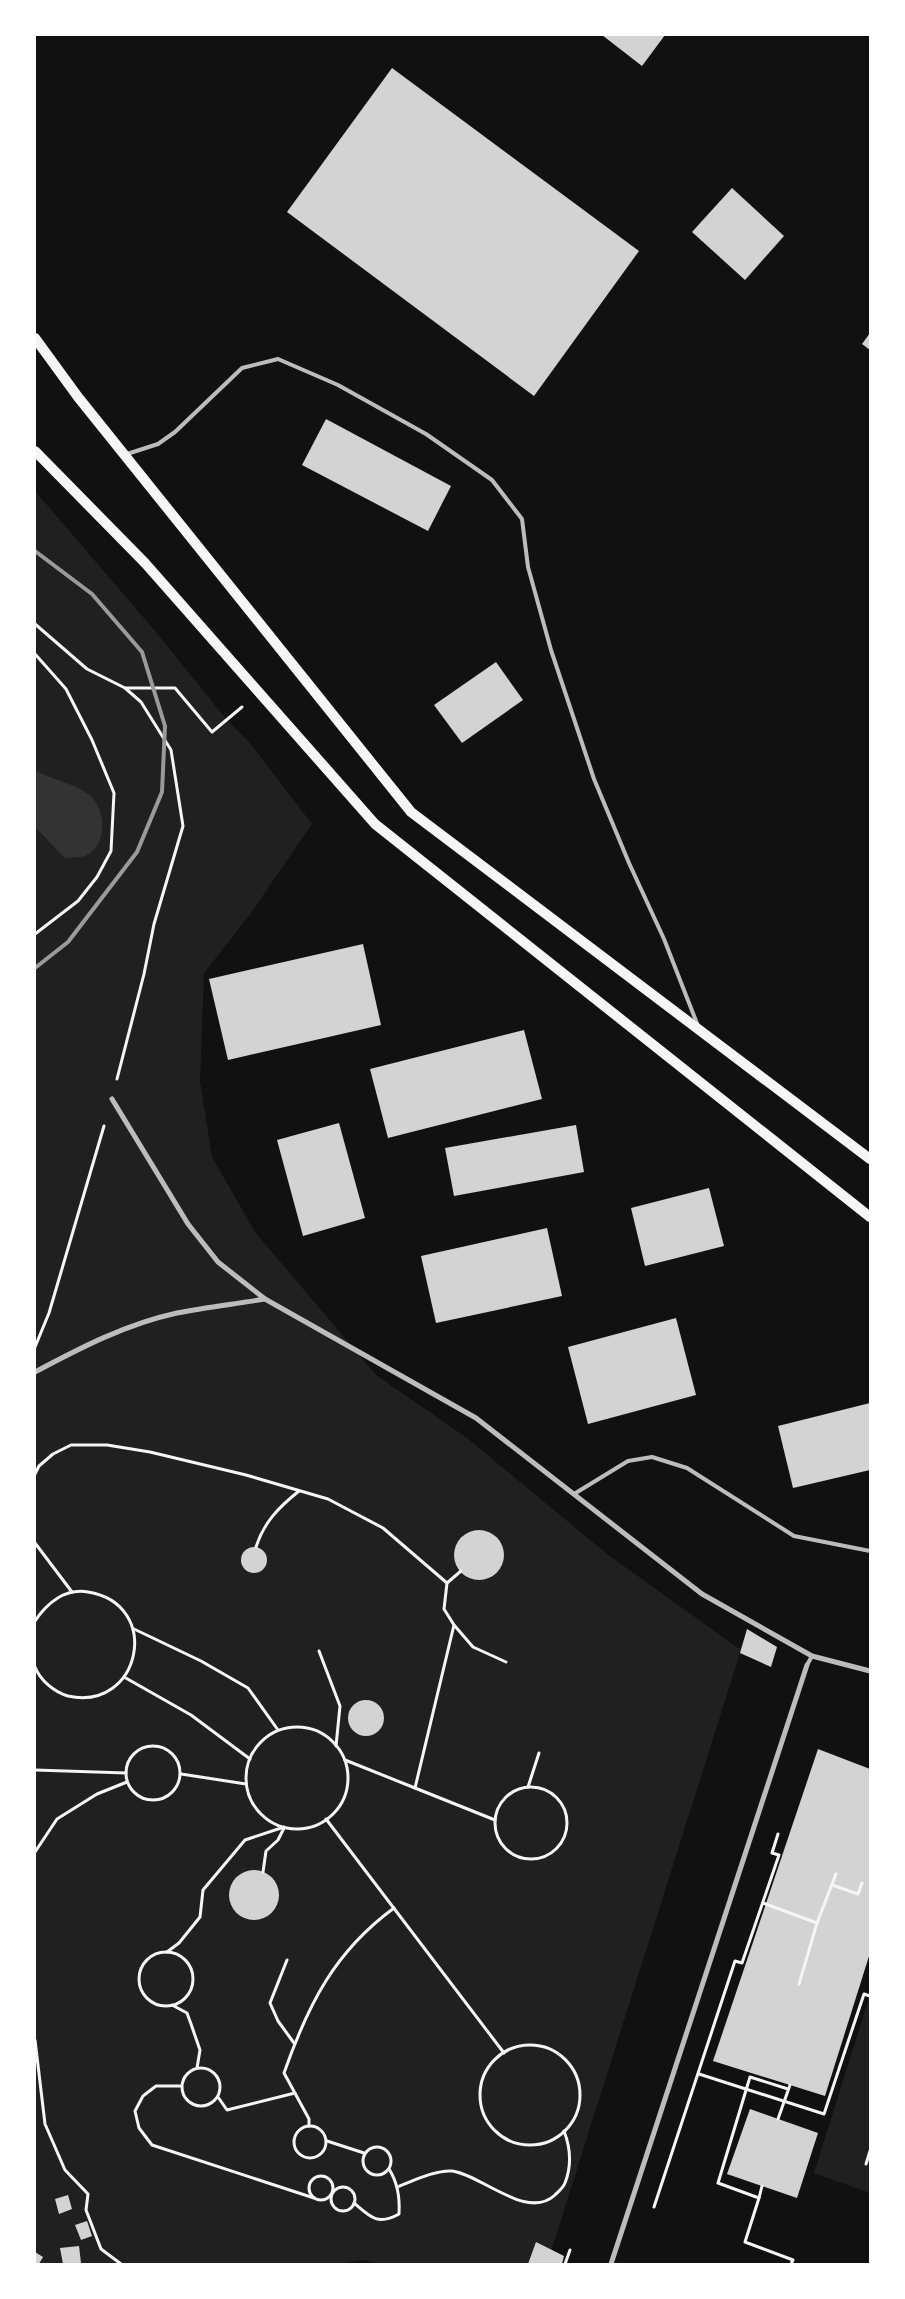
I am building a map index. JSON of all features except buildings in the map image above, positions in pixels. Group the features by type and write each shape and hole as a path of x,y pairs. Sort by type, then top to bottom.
{"main road":[{"path":"35,338 124,455 411,812 870,1159"},
{"path":"35,450 145,563 375,824 870,1217"}],"street":[{"path":"112,1099 188,1224 218,1262 265,1299 476,1418 702,1594 812,1656 870,1671"},
{"path":"35,1372 91,1342 143,1323 176,1313 265,1299"},
{"path":"612,2264 807,1665"}],"lane":[{"path":"124,455 158,444 175,432 242,368 278,359 338,385 426,434 492,480 522,519 528,567 550,650 594,779 629,863 664,939 700,1030"},
{"path":"574,1494 628,1462 652,1457 687,1468 794,1536 870,1551"},
{"path":"807,1665 812,1656"}],"path":[{"path":"35,624 87,669 125,688 140,702 171,750 183,826 154,924 144,974 112,1099 49,1313 35,1347"},
{"path":"35,654 66,689 92,740 114,793 111,851 97,877 78,901 35,934"},
{"path":"125,688 175,688 212,732 260,692"},
{"path":"35,1474 39,1466 53,1454 71,1445 106,1445 150,1452 246,1475 328,1499 383,1528 447,1583"},
{"path":"256,1547 262,1530 276,1510 299,1490"},
{"path":"35,1543 72,1592"},
{"path":"461,1572 447,1583 444,1609 454,1625 473,1646 506,1662"},
{"path":"35,1621 43,1608 56,1598 72,1592 85,1592 110,1599 120,1606 133,1628 136,1646 132,1662 124,1677 112,1689 96,1696 80,1698 63,1694 49,1685 35,1667"},
{"path":"415,1788 454,1625"},
{"path":"133,1628 201,1661 248,1688 278,1730"},
{"path":"319,1651 340,1706 336,1746"},
{"path":"124,1677 191,1715 250,1759"},
{"path":"294,1727 310,1729 324,1735 336,1746 344,1760 347,1786 343,1799 336,1811 326,1819 306,1828 284,1827 270,1821 259,1811 250,1798 246,1784 250,1759 266,1737 278,1730 294,1727"},
{"path":"154,1745 163,1747 176,1757 181,1774 179,1784 174,1792 157,1800 139,1796 128,1782 126,1773 127,1765 137,1750 154,1745"},
{"path":"528,1787 539,1753"},
{"path":"344,1760 495,1820"},
{"path":"35,1770 126,1773"},
{"path":"181,1774 246,1784"},
{"path":"35,1852 57,1819 97,1794 128,1782"},
{"path":"528,1787 541,1788 552,1794 560,1802 566,1813 567,1824 560,1846 552,1853 530,1860 519,1857 500,1843 496,1832 495,1820 498,1807 506,1797 516,1790 528,1787"},
{"path":"326,1819 504,2053"},
{"path":"263,1872 266,1851 278,1840 284,1827"},
{"path":"167,1952 179,1943 200,1917 203,1890 245,1840 284,1827"},
{"path":"653,2210 735,1961 742,1963 780,1855 772,1853 778,1834"},
{"path":"799,1984 817,1923 836,1874"},
{"path":"832,1885 858,1894 862,1883"},
{"path":"763,1903 817,1923"},
{"path":"309,2126 309,2119 284,2073 295,2043 312,2002 339,1960 365,1933 394,1908"},
{"path":"172,2005 186,1996 191,1989 192,1972 182,1958 167,1952 158,1953 150,1957 144,1964 139,1981 142,1990 154,2003 172,2005 187,2014 200,2050 197,2068"},
{"path":"287,1960 270,2003 278,2021 295,2043"},
{"path":"699,2074 824,2114 864,1994 870,1996"},
{"path":"35,2040 45,2124 65,2170 88,2194 86,2210 101,2249 121,2264"},
{"path":"531,2045 548,2048 563,2057 573,2069 579,2084 580,2100 576,2115 564,2131 555,2139 540,2144 524,2145 509,2140 496,2132 486,2119 481,2103 481,2085 488,2069 504,2053 514,2047 531,2045"},
{"path":"197,2068 204,2068 214,2073 220,2085 218,2097 208,2106 195,2106 185,2099 181,2086 186,2074 197,2068"},
{"path":"759,2198 718,2183 750,2077 789,2087 778,2119"},
{"path":"181,2086 156,2086 143,2096 135,2111 139,2128 152,2145 314,2198 326,2200 332,2194 337,2188 348,2188 355,2196 354,2203 349,2209 338,2210 331,2201 332,2194 332,2182 325,2177 318,2177 311,2181 309,2188 314,2198"},
{"path":"218,2097 227,2110 295,2093"},
{"path":"327,2141 324,2152 315,2158 304,2158 294,2145 296,2134 299,2130 309,2126 319,2128 327,2141 364,2154"},
{"path":"397,2187 451,2171 525,2202 538,2202 552,2198 564,2187 570,2170 568,2143 564,2131"},
{"path":"376,2146 385,2148 391,2155 389,2169 382,2175 368,2172 363,2163 364,2154 376,2146"},
{"path":"866,2164 870,2151"},
{"path":"354,2203 376,2220 389,2220 399,2214 400,2198 395,2178 389,2169"},
{"path":"762,2186 745,2242 793,2260 791,2264"},
{"path":"565,2264 570,2250"}],"shaded area":[{"path":"35,491 155,631 227,720 249,742 312,824 251,913 204,973 200,1081 212,1157 255,1232 376,1375 467,1438 607,1554 741,1650 547,2264 380,2264 363,2260 337,2264 35,2264"},
{"path":"35,770 82,790 94,800 101,817 102,826 98,844 93,851 83,857 65,858 35,827"},
{"path":"870,1995 870,2193 814,2173"}],"railway":[{"path":"35,551 92,594 142,652 165,726 162,792 137,852 68,942 35,968"}]}
